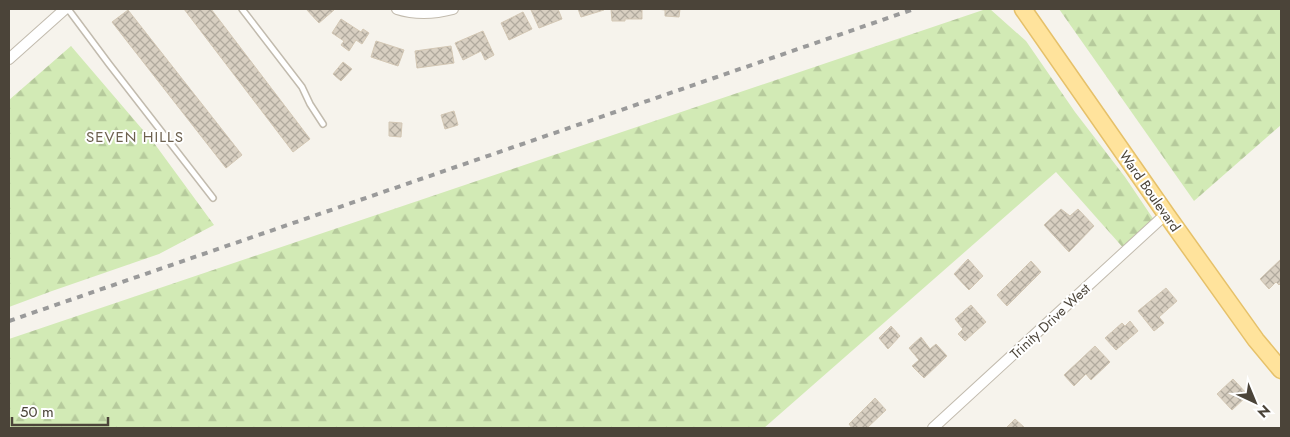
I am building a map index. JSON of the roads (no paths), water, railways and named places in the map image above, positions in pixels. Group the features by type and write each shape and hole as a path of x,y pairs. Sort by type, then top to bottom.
{"main road":[{"name":"Ward Boulevard","path":"1027,15 1256,340 1281,370"}],"street":[{"path":"9,59 66,9"},
{"path":"397,9 421,14 437,13 452,9"},
{"name":"Trinity Drive West","path":"933,428 1166,214"}],"lane":[{"path":"66,9 214,198"},
{"path":"242,9 302,87 323,124"}],"railway":[{"path":"9,321 914,9"}],"district":[{"name":"SEVEN HILLS","path":"135,137"}]}
